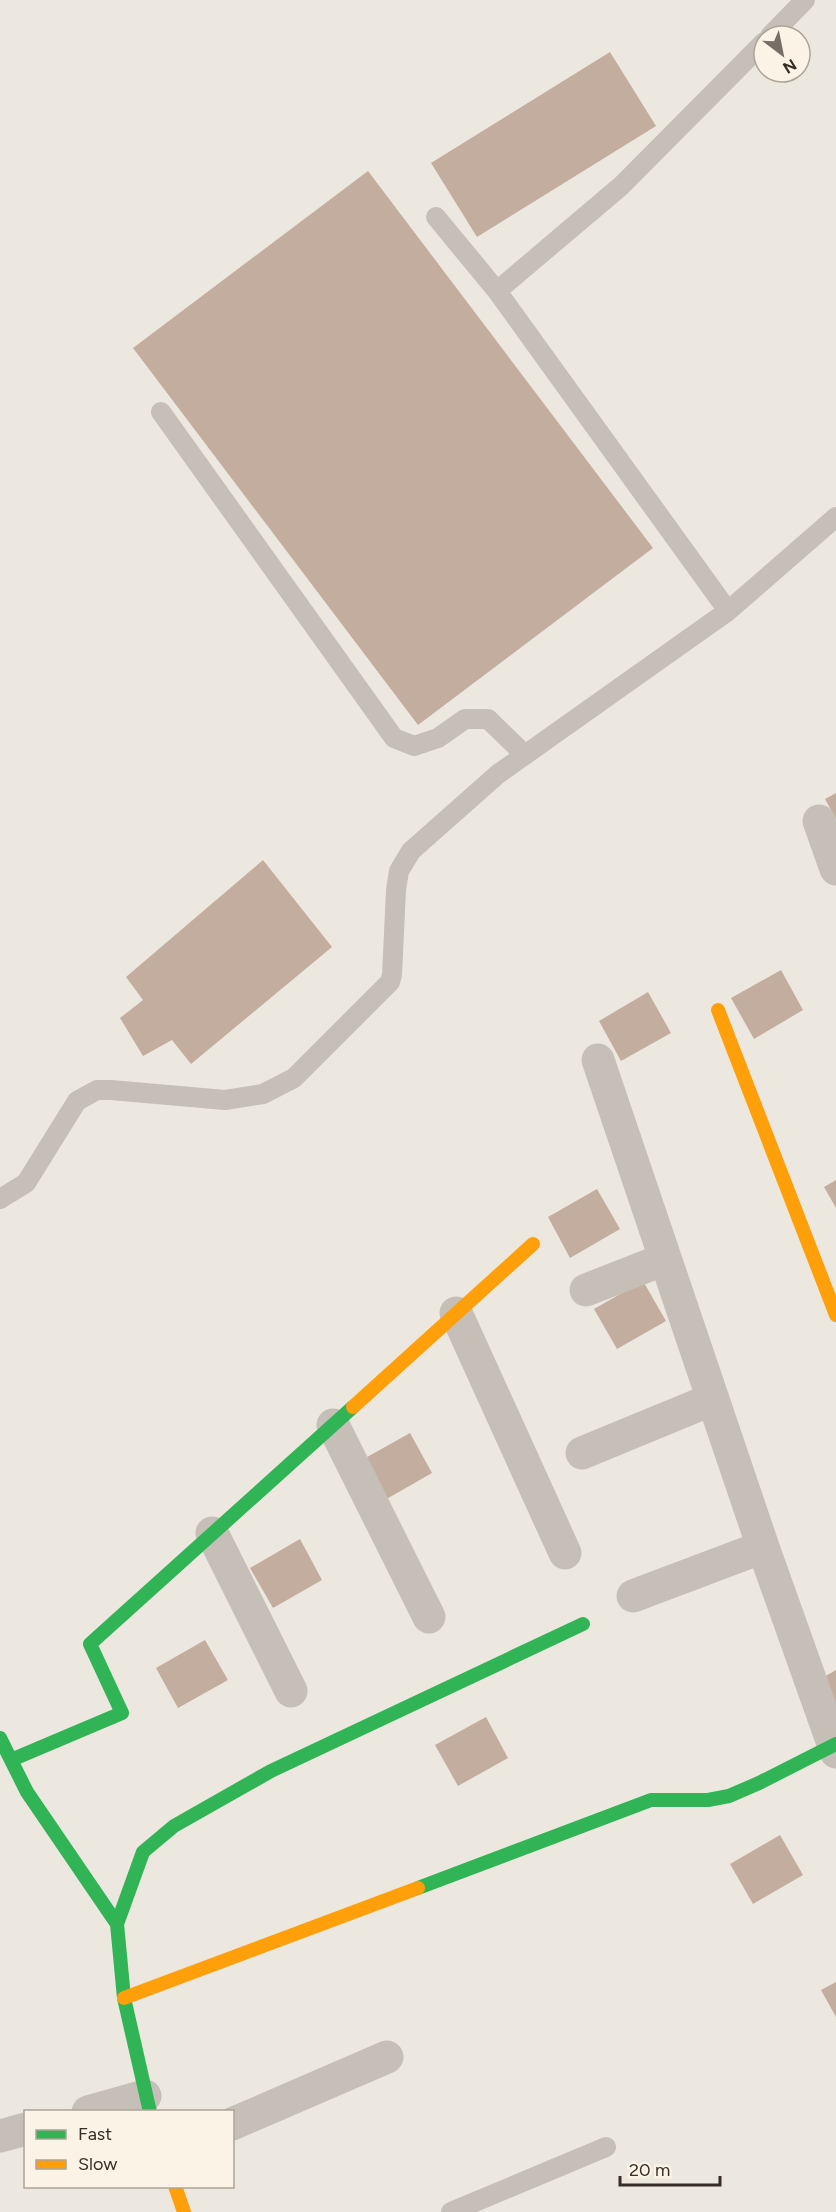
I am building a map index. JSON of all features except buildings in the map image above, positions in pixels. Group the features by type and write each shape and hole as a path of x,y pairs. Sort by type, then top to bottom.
{"street":[{"path":"819,821 836,869"},
{"path":"718,1010 834,1302"},
{"path":"124,1998 651,1800 672,1797 697,1800 718,1798 835,1747 763,1547 598,1060"},
{"path":"11,1760 122,1713 90,1644 533,1244"},
{"path":"585,1290 665,1259"},
{"path":"456,1313 565,1553"},
{"path":"582,1453 713,1399"},
{"path":"333,1425 429,1617"},
{"path":"212,1533 291,1691"},
{"path":"633,1596 763,1547"},
{"path":"103,2110 147,2104 124,1998 117,1924 142,1852 174,1826 271,1771 583,1624"},
{"path":"0,1738 27,1792 117,1924"},
{"path":"234,2123 387,2057"},
{"path":"0,2136 24,2130"},
{"path":"176,2188 184,2212"}],"lane":[{"path":"782,24 805,0"},
{"path":"497,291 621,186 752,54"},
{"path":"436,217 497,291 728,611"},
{"path":"161,412 394,738 414,746 438,738 465,719 488,719 525,755"},
{"path":"0,1199 26,1183 77,1101 86,1095 111,1090 225,1100 263,1094 294,1078 390,982 399,871 411,851 498,774 728,611 836,517"},
{"path":"451,2212 606,2147"}],"traffic: fast":[{"path":"11,1760 122,1713 90,1644 353,1407"},
{"path":"117,1924 143,1852 174,1826 271,1771 583,1624"},
{"path":"0,1738 27,1792 117,1924 124,1998 150,2110"},
{"path":"418,1888 651,1800 708,1800 729,1796 836,1744"}],"traffic: slow":[{"path":"718,1010 836,1315"},
{"path":"353,1407 533,1244"},
{"path":"124,1998 418,1888"},
{"path":"176,2188 184,2212"}]}
